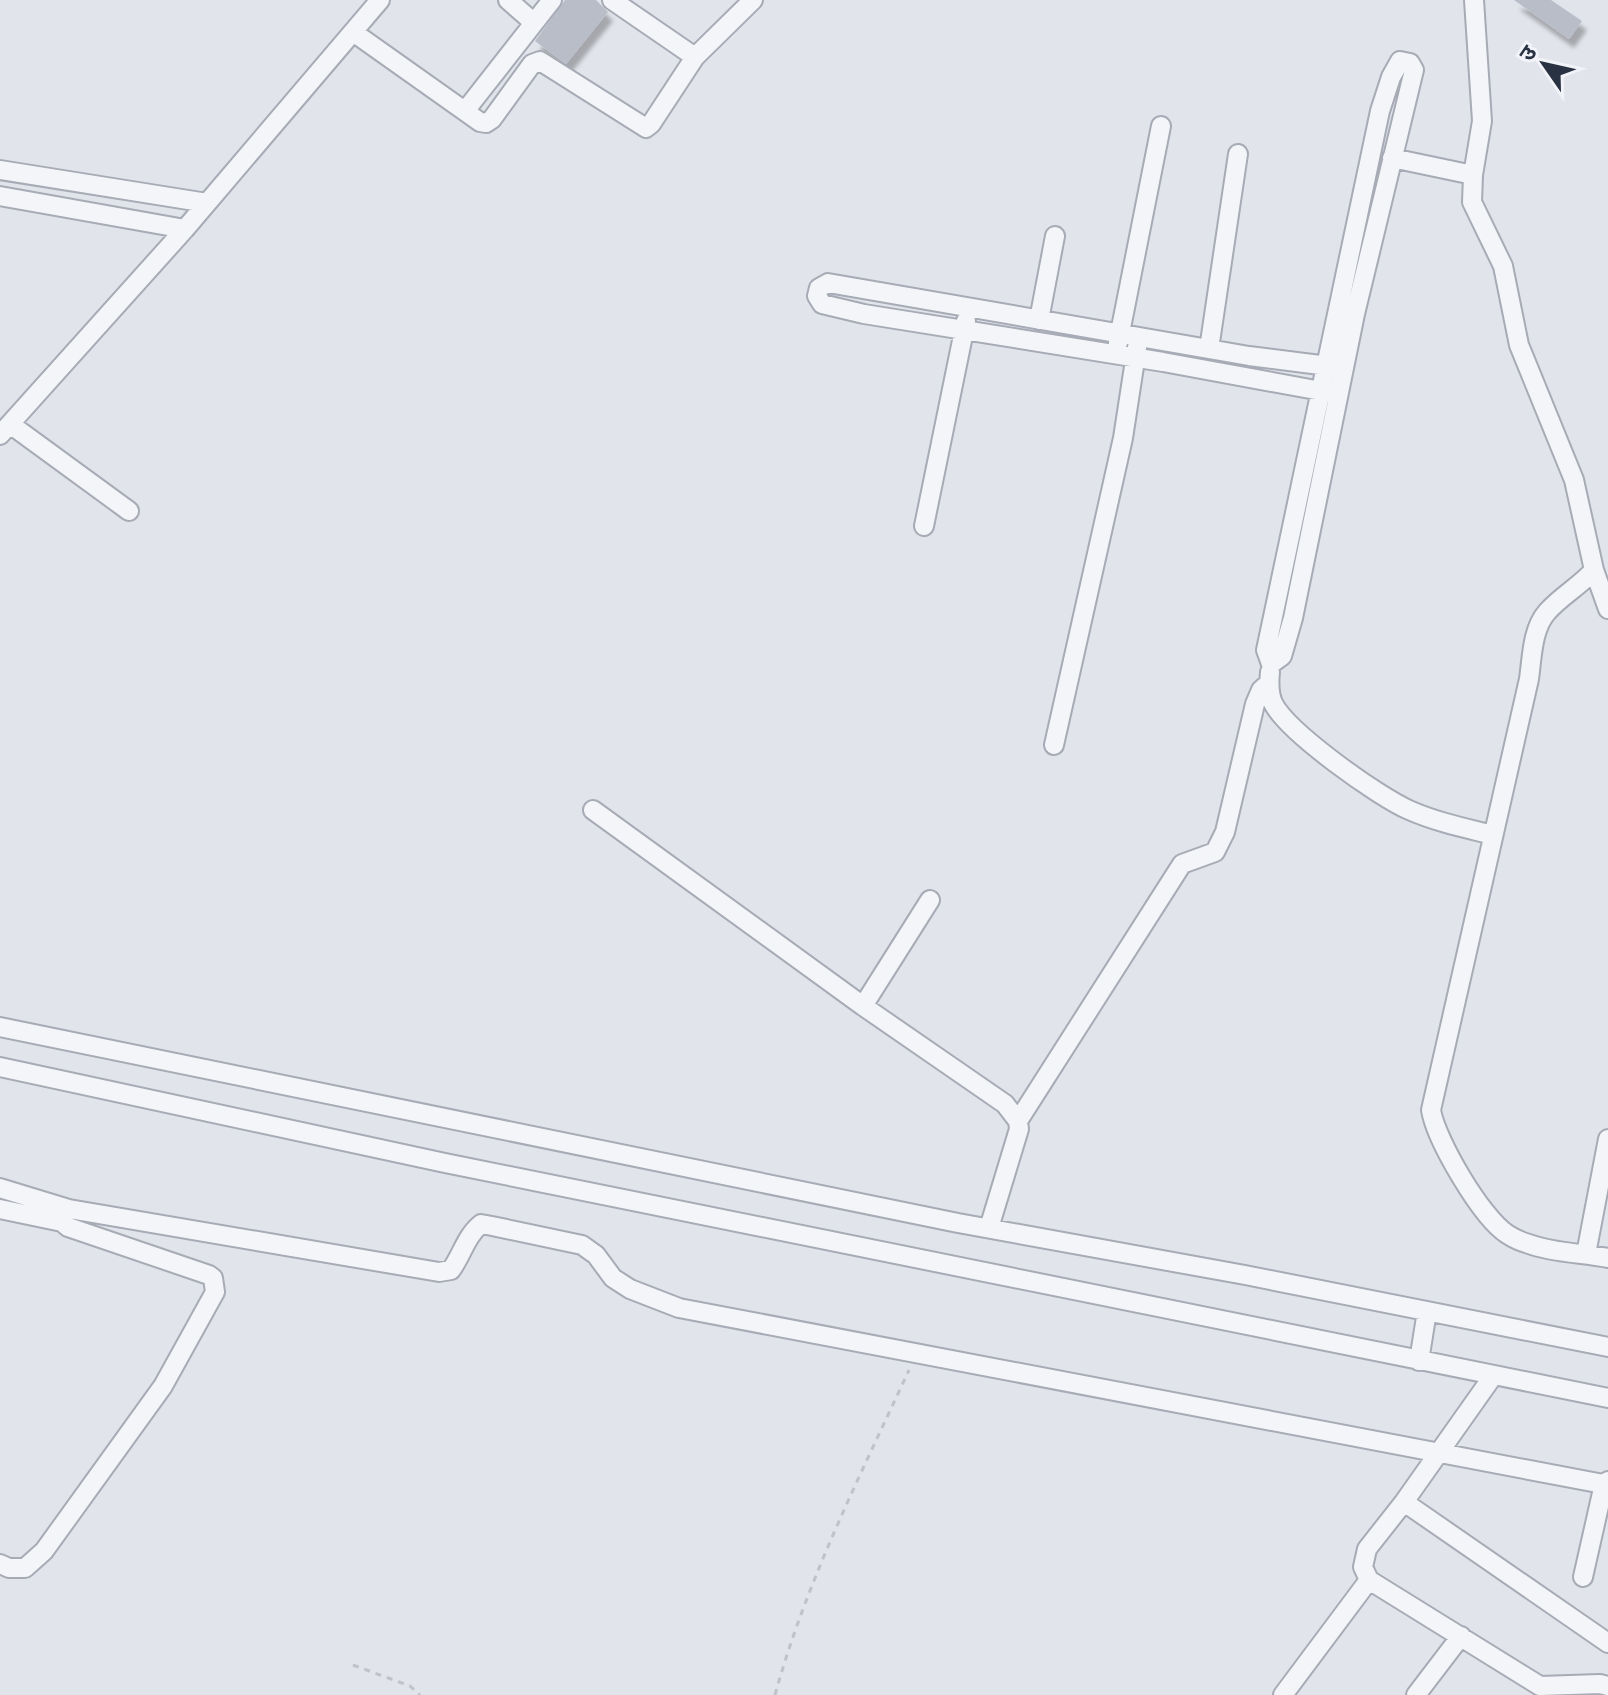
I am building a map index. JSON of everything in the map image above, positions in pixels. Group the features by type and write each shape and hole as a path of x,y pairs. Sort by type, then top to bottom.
{"street":[{"path":"129,511 5,430 185,229 380,0"},
{"path":"508,0 533,22"},
{"path":"465,111 552,0"},
{"path":"612,0 695,57"},
{"path":"353,32 480,122 486,123 492,119 532,64 540,61 646,128 695,57 753,0"},
{"path":"1474,0 1482,121 1472,202 1503,266 1519,345 1574,480 1594,570 1608,609"},
{"path":"1018,1121 1182,864 1215,852 1225,832 1255,704 1282,656 1293,618 1330,393 1380,111 1396,66 1400,61 1410,63 1414,70 1335,366"},
{"path":"1054,745 1123,438 1126,357 1119,334 1161,126"},
{"path":"1209,349 1238,154"},
{"path":"1392,158 1473,175"},
{"path":"0,170 207,203"},
{"path":"0,196 185,229"},
{"path":"1039,320 1055,236"},
{"path":"1330,393 1163,362 864,314 822,304 817,296 819,288 828,283 1209,349 1335,366"},
{"path":"924,526 969,306"},
{"path":"1126,357 1140,337"},
{"path":"1594,570 1545,613 1537,627 1529,679 1431,1110 1433,1125 1443,1147 1483,1209 1505,1233 1531,1245 1608,1258"},
{"path":"1270,674 1273,703 1283,716 1371,789 1433,820 1493,835"},
{"path":"593,810 863,1006 1005,1104 1018,1121 1019,1129 989,1228"},
{"path":"863,1006 930,900"},
{"path":"0,1027 543,1140 1608,1347"},
{"path":"0,1067 506,1176 1608,1398"},
{"path":"1586,1254 1608,1139"},
{"path":"0,1188 60,1214 79,1232 209,1275 213,1278 215,1292 163,1386 44,1551 25,1568 9,1568 0,1564"},
{"path":"0,1209 60,1214 439,1272 451,1270 462,1255 467,1240 481,1224 582,1245 596,1255 613,1278 630,1289 679,1308 1438,1454 1607,1483 1601,1527 1583,1577"},
{"path":"1419,1361 1427,1311"},
{"path":"1493,1376 1367,1549 1363,1567 1369,1580 1461,1636 1537,1690 1600,1684 1608,1686"},
{"path":"1404,1502 1608,1643"},
{"path":"1283,1695 1369,1580"},
{"path":"1416,1695 1461,1636"}],"path":[{"path":"777,1693 787,1649 830,1540 917,1354"},
{"path":"353,1665 410,1686 420,1695"}],"building":[{"path":"565,0 596,0 608,12 566,64 535,41"},
{"path":"1514,0 1551,0 1582,21 1569,39"}]}
